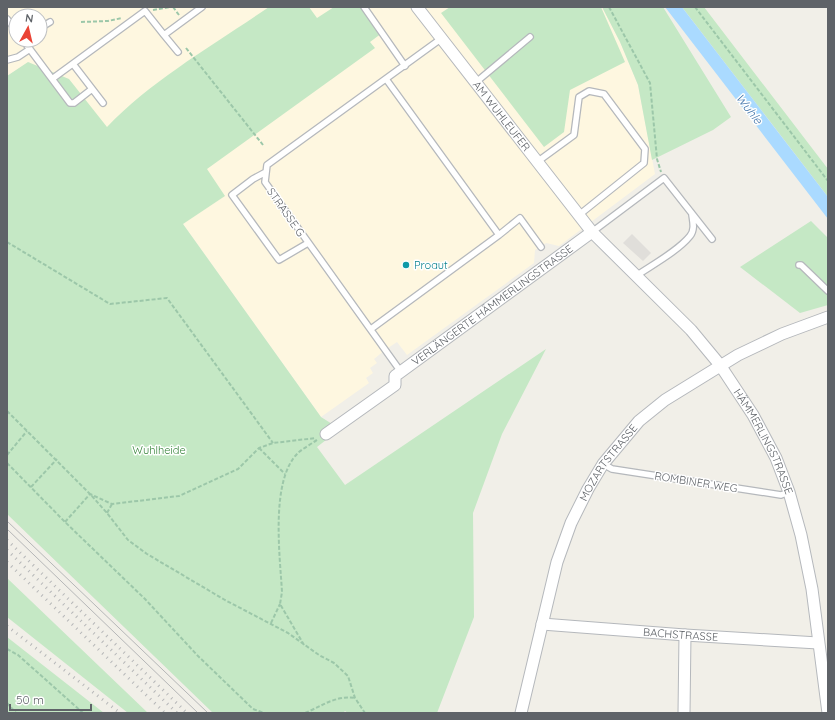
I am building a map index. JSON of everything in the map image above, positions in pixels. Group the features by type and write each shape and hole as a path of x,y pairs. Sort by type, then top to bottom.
{"street":[{"name":"AM WUHLEUFER","path":"420,8 475,83 589,228"},
{"name":"HÄMMERLINGSTRASSE","path":"589,228 691,330 720,365 753,415 773,451 789,492 809,567 828,713"},
{"name":"VERLÄNGERTE HÄMMERLINGSTRASSE","path":"326,434 395,385 395,376 589,228"},
{"name":"MOZARTSTRASSE","path":"521,713 554,573 571,523 588,488 603,464 639,422 665,400 720,365 773,338 828,317"},
{"name":"BACHSTRASSE","path":"542,624 818,643"},
{"path":"684,713 685,635"}],"lane":[{"path":"364,7 405,66"},
{"path":"164,35 200,8"},
{"path":"52,79 145,11 178,52"},
{"path":"475,83 530,37"},
{"name":"STRASSE G","path":"401,372 265,182 266,172 267,165 442,38"},
{"path":"7,60 18,57 30,49 70,103 74,103 92,89"},
{"path":"73,64 103,103"},
{"path":"386,80 499,235"},
{"path":"536,162 574,135 579,97 589,91 604,94 645,149 644,163 578,215"},
{"path":"266,172 252,179 232,195 279,260 308,243"},
{"path":"664,178 712,239"},
{"name":"VERLÄNGERTE HÄMMERLINGSTRASSE","path":"589,228 664,178"},
{"path":"636,276 679,246 690,236 694,229 692,214"},
{"path":"371,329 520,218 541,246"},
{"path":"799,266 801,265 806,269 828,291"},
{"name":"ROMBINER WEG","path":"603,464 612,469 781,495 789,492"}],"path":[{"path":"145,11 170,7"},
{"path":"609,7 650,83 657,159 664,178"},
{"path":"695,7 828,181"},
{"path":"81,22 108,21 126,17"},
{"path":"186,48 263,145"},
{"path":"7,242 110,304 167,298 273,443"},
{"path":"7,411 57,459 90,494 128,540 147,554 225,600 271,623 342,670 353,685 356,698 365,713"},
{"path":"7,455 28,431"},
{"path":"90,494 112,504 179,496 238,469 259,448 273,443 320,438 297,454 285,474 279,508 282,592 280,604 271,623"},
{"path":"259,448 285,474"},
{"path":"31,487 57,459"},
{"path":"7,463 65,522 145,599 198,656 253,709 264,713"},
{"path":"65,522 90,494"},
{"path":"107,513 112,504"},
{"path":"280,604 305,646"},
{"path":"7,649 18,655 83,713"},
{"path":"305,713 334,699 346,696 356,698"},
{"path":"7,703 16,713"}],"shaded area":[{"path":"7,7 602,7 620,42 638,85 655,174 559,246 546,243 535,250 534,263 407,355 397,342 385,350 374,359 377,363 370,368 373,373 366,378 369,383 321,417 183,224 29,62 7,76"},
{"path":"632,234 651,253 643,261 623,243"}],"green space":[{"name":"Wuhlheide","path":"269,7 309,7 317,18 334,7 364,7 382,33 370,42 375,48 207,169 225,196 183,224 321,417 340,429 317,447 345,485 546,349 502,434 473,513 474,617 437,713 348,713 345,711 343,713 213,713 7,514 7,76 28,62 69,79 107,127 164,78"},
{"path":"450,7 601,7 625,62 570,90 564,132 544,147 441,13"},
{"path":"602,7 663,7 731,117 713,130 652,160 638,85 620,42"},
{"path":"682,7 704,7 828,169 828,197"},
{"path":"811,221 828,238 828,305 800,313 740,267"},
{"path":"7,578 148,713 128,713 7,617"},
{"path":"7,637 104,713 7,713"}],"water":[{"name":"Wuhle","path":"665,7 682,7 828,197 828,219"}],"tram line":[{"path":"7,521 208,713"},
{"path":"7,529 198,713"}],"railway":[{"path":"7,540 187,713"},
{"path":"7,550 177,713"},
{"path":"7,562 165,713"},
{"path":"7,626 120,713"}],"place":[{"name":"Proaut","path":"406,265"}]}
